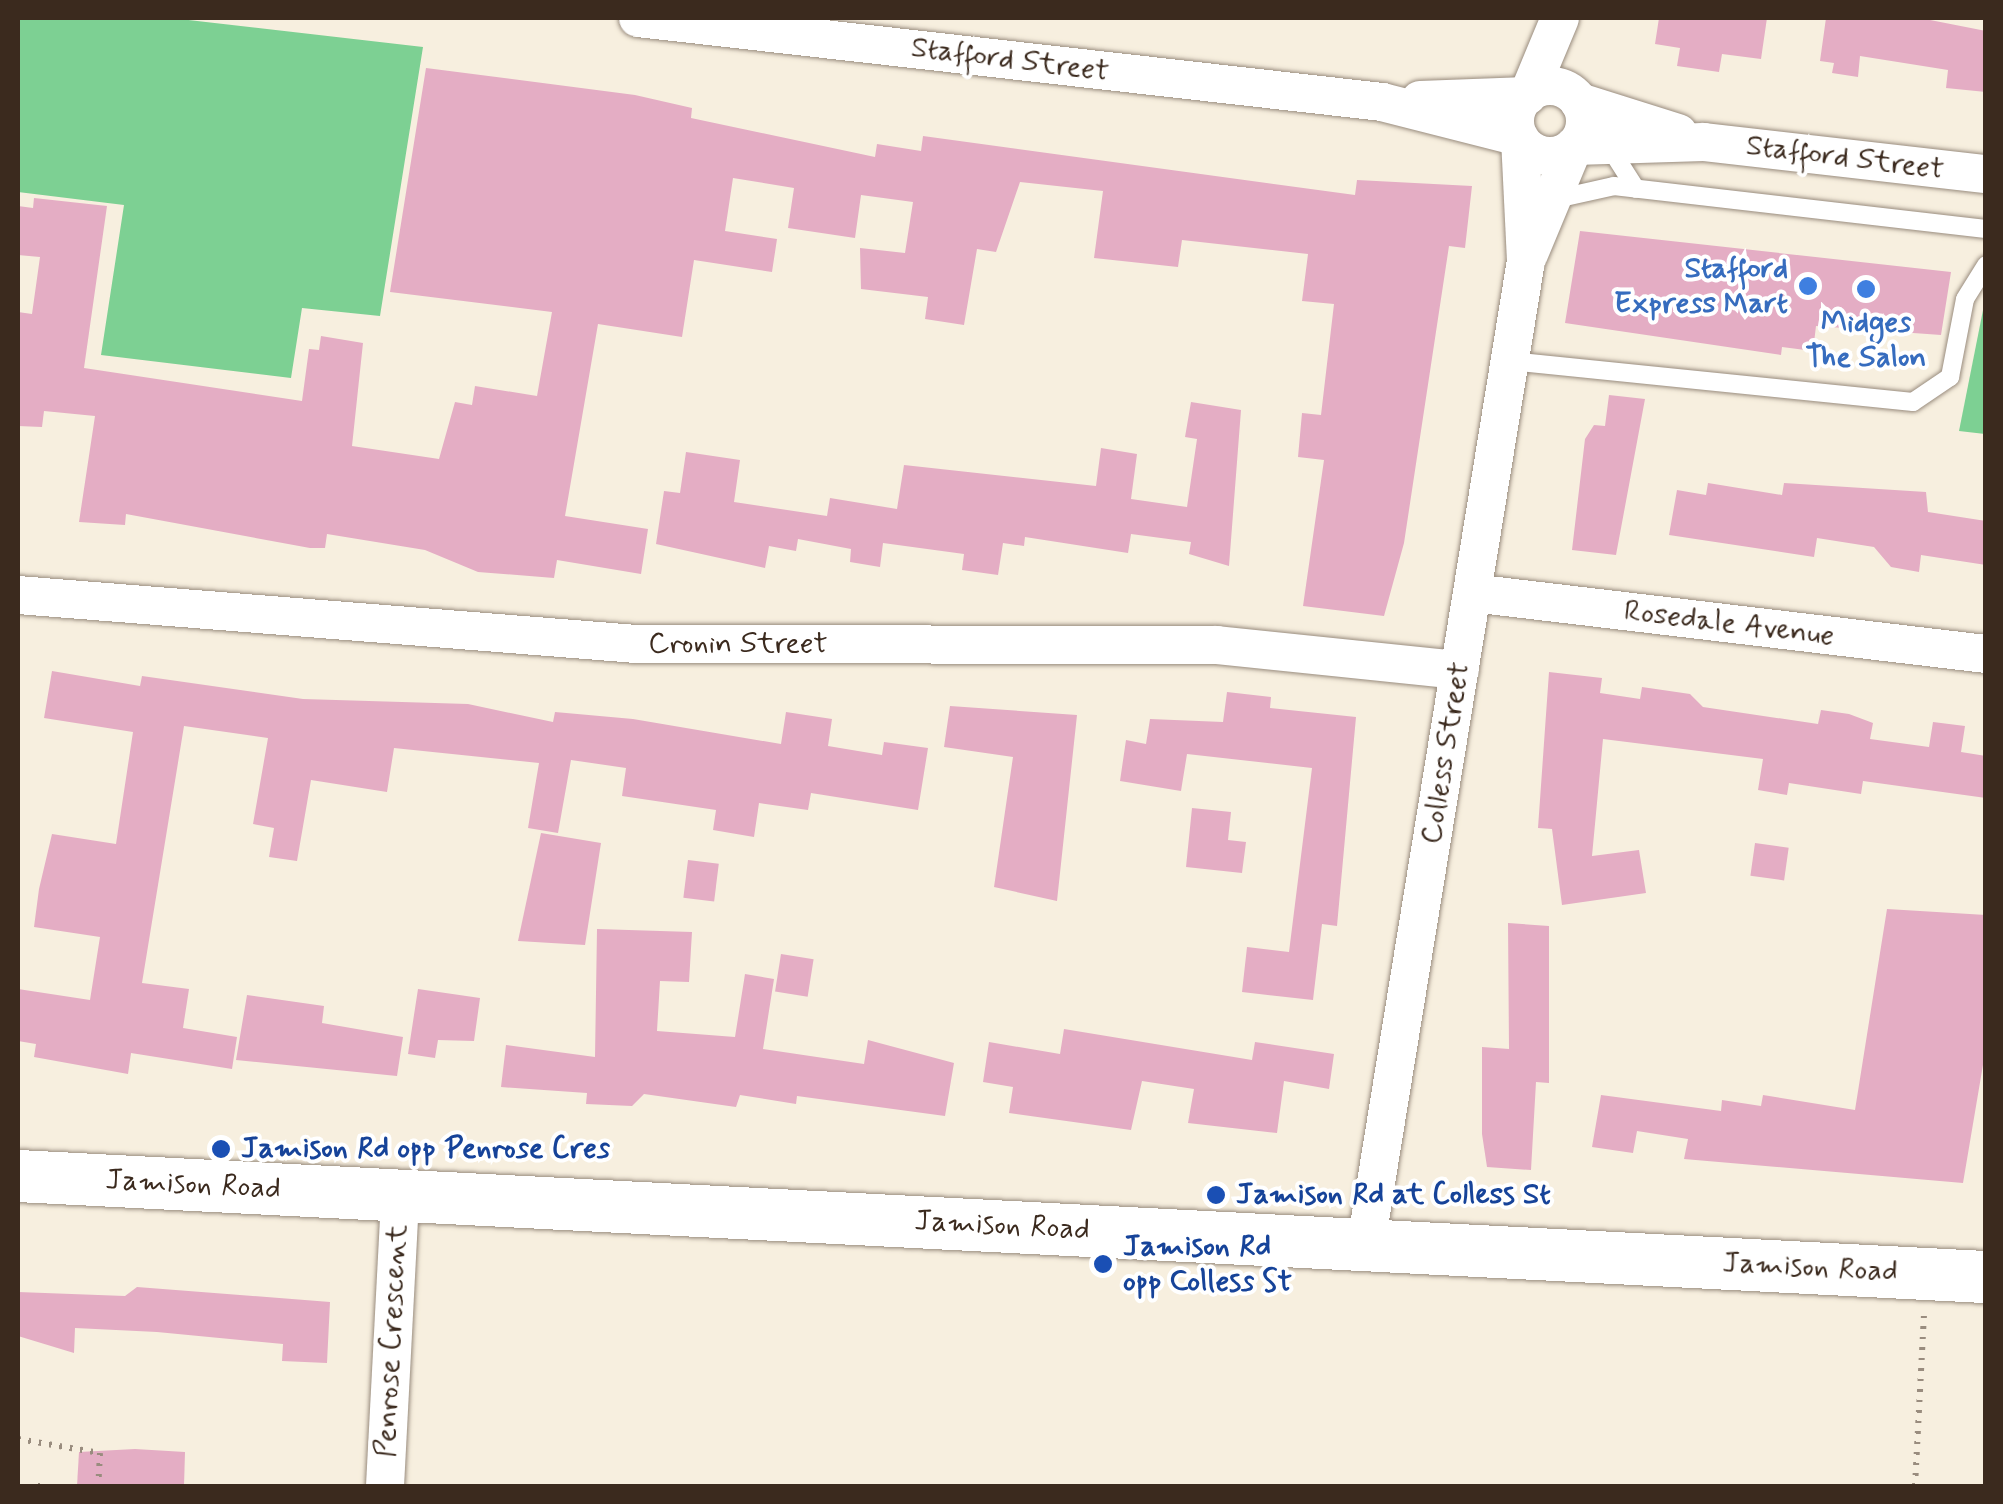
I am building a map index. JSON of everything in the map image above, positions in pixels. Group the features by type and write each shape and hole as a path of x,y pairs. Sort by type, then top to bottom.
{"main road":[{"name":"Jamison Road","path":"18,1176 1986,1277"}],"street":[{"name":"Stafford Street","path":"638,18 1382,102 1519,138"},
{"path":"1560,18 1515,120 1519,138 1545,156 1586,146 1570,18"},
{"path":"1527,95 1560,88 1578,101"},
{"name":"Stafford Street","path":"1382,102 1527,95"},
{"name":"Stafford Street","path":"1578,101 1704,142"},
{"name":"Colless Street","path":"1366,1244 1526,261 1519,138"},
{"name":"Stafford Street","path":"1586,146 1704,142 1986,174"},
{"name":"Colless Street","path":"1526,261 1552,200 1586,146"},
{"name":"Rosedale Avenue","path":"1472,593 1986,654"},
{"name":"Cronin Street","path":"18,596 636,644 1217,645 1460,670"},
{"name":"Penrose Crescent","path":"385,1486 400,1196"}],"lane":[{"path":"1586,146 1636,188"},
{"path":"1552,200 1598,186 1636,188 1986,229"},
{"path":"1510,360 1913,402 1950,377 1965,299 1986,265"}],"path":[{"path":"1915,1486 1926,1274"},
{"path":"18,1439 100,1453 98,1486"},
{"path":"38,1486 48,1486"}],"green space":[{"path":"18,18 171,18 423,47 380,316 302,308 291,378 101,355 124,205 18,192"},
{"path":"1985,300 1985,434 1959,431"}],"building":[{"path":"1659,18 1767,18 1761,59 1722,54 1719,72 1677,66 1680,48 1655,44"},
{"path":"1826,18 1920,18 1986,31 1986,92 1946,88 1948,70 1860,56 1858,77 1832,73 1834,63 1820,61"},
{"path":"426,68 635,95 692,108 691,118 875,157 877,144 921,151 923,136 1355,195 1357,180 1472,186 1465,248 1449,246 1404,543 1384,616 1303,606 1324,460 1298,457 1302,413 1321,415 1334,304 1302,301 1308,254 1182,240 1178,267 1094,258 1103,191 1020,182 996,252 977,249 964,325 925,319 928,297 861,289 860,248 905,253 913,202 861,195 855,238 788,228 794,188 733,178 725,231 777,239 772,272 694,260 682,337 598,324 565,516 648,529 641,574 557,560 554,578 478,572 425,550 327,534 325,548 310,548 126,514 125,525 79,522 95,416 44,411 42,427 18,426 18,312 32,314 40,257 18,255 18,206 33,208 34,198 107,206 84,368 302,401 309,349 319,350 321,336 363,343 352,446 439,459 455,402 472,405 475,386 537,396 552,312 390,292"},
{"path":"1580,231 1951,272 1941,335 1816,326 1813,351 1782,347 1781,355 1565,323"},
{"path":"1609,395 1645,399 1616,555 1572,550 1585,439 1594,425 1605,426"},
{"path":"1191,402 1241,410 1229,566 1189,554 1191,542 1131,534 1128,553 1025,537 1024,546 1003,543 998,575 962,570 964,554 883,543 880,567 850,562 851,549 798,539 796,551 769,546 765,568 656,544 664,491 680,493 686,452 740,460 734,502 827,516 830,498 897,509 904,465 1096,486 1101,448 1137,454 1131,499 1187,507 1197,439 1185,437"},
{"path":"1708,483 1782,495 1784,483 1926,492 1928,512 1986,521 1986,565 1921,555 1919,572 1891,567 1874,547 1817,538 1814,557 1669,535 1677,490 1706,495"},
{"path":"52,671 140,686 142,676 303,699 468,704 553,722 555,712 633,719 781,744 786,712 832,719 828,746 882,755 884,742 928,748 918,810 811,793 808,810 759,803 754,837 713,830 716,810 622,796 626,768 571,760 558,833 528,828 539,763 394,748 387,792 311,780 297,861 269,857 274,828 253,824 268,738 184,726 142,983 189,989 183,1028 237,1037 232,1069 131,1053 128,1074 34,1057 36,1044 18,1041 18,989 90,1000 100,937 34,927 39,889 52,834 116,844 133,732 44,718"},
{"path":"1549,672 1602,678 1600,693 1640,699 1642,687 1690,694 1703,707 1818,724 1821,710 1849,714 1873,723 1870,739 1929,747 1933,722 1965,726 1961,752 1986,756 1986,798 1863,781 1861,794 1789,783 1787,795 1758,790 1763,759 1603,739 1592,856 1639,850 1646,893 1562,905 1552,829 1538,828"},
{"path":"1227,692 1271,697 1270,708 1356,717 1337,926 1322,924 1313,1000 1242,992 1247,947 1289,952 1312,768 1187,754 1181,791 1120,781 1126,740 1146,744 1150,719 1223,722"},
{"path":"950,706 1077,715 1057,901 994,887 1013,757 944,747"},
{"path":"1192,808 1231,812 1228,840 1246,842 1242,873 1186,867"},
{"path":"541,833 601,843 585,945 518,941"},
{"path":"1755,843 1789,848 1784,880 1750,876"},
{"path":"688,860 719,864 714,901 683,898"},
{"path":"1887,909 1986,915 1986,1047 1963,1183 1684,1159 1688,1139 1637,1131 1633,1153 1592,1147 1601,1095 1721,1111 1722,1100 1761,1106 1763,1095 1855,1110"},
{"path":"1508,923 1549,926 1549,1083 1536,1082 1531,1170 1487,1167 1482,1134 1482,1047 1509,1049"},
{"path":"597,929 692,932 689,982 660,981 657,1031 735,1037 745,974 774,979 763,1049 864,1064 868,1040 954,1063 945,1116 797,1096 796,1104 740,1095 736,1107 644,1094 632,1106 586,1104 587,1093 501,1087 506,1045 595,1057"},
{"path":"781,954 814,959 808,997 775,992"},
{"path":"418,989 480,998 474,1041 438,1040 435,1058 408,1054"},
{"path":"247,995 324,1006 322,1023 403,1037 397,1076 236,1060"},
{"path":"1064,1029 1252,1060 1255,1042 1334,1054 1329,1089 1284,1081 1277,1133 1188,1123 1194,1089 1142,1081 1131,1130 1009,1113 1013,1087 983,1082 989,1042 1060,1054"},
{"path":"137,1287 330,1302 327,1363 282,1361 283,1344 157,1332 75,1328 74,1353 18,1336 18,1292 125,1296"},
{"path":"79,1452 185,1452 184,1486 77,1486"}],"place":[{"name":"Stafford Express Mart","path":"1808,286"},
{"name":"Midges The Salon","path":"1866,289"},
{"name":"Jamison Rd opp Penrose Cres","path":"221,1149"},
{"name":"Jamison Rd at Colless St","path":"1216,1195"},
{"name":"Jamison Rd opp Colless St","path":"1103,1264"}]}
